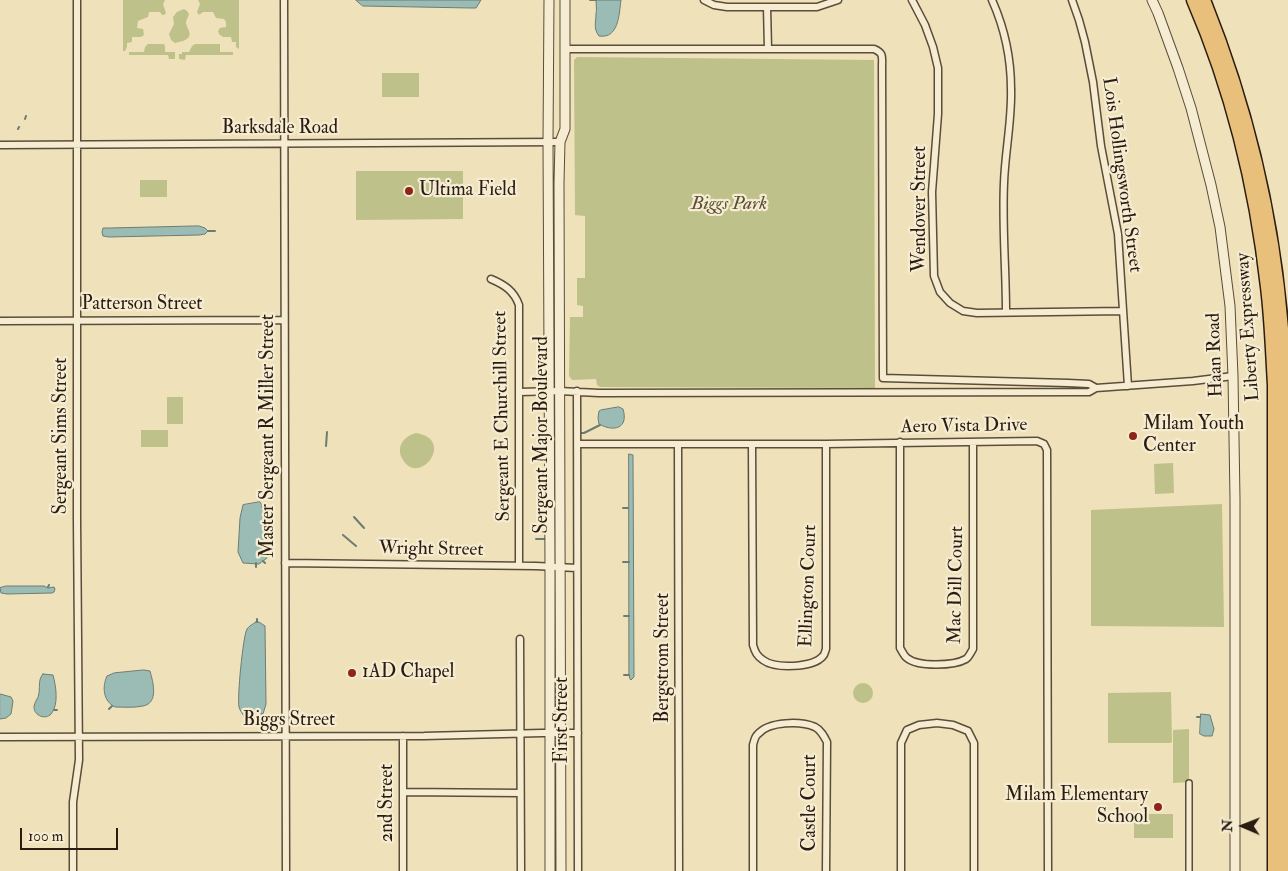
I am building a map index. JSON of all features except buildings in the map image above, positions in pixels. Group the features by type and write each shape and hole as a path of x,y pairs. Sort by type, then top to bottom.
{"highway":[{"name":"Liberty Expressway","path":"1193,0 1218,62 1231,106 1252,195 1261,240 1272,336 1274,385 1274,871"},
{"name":"Liberty Expressway","path":"1204,0 1239,97 1255,154 1269,222 1278,287 1283,342 1285,403 1285,871"}],"street":[{"name":"Sergeant Sims Street","path":"73,871 73,802 79,760 77,540 78,0"},
{"name":"Master Sergeant R Miller Street","path":"284,0 286,871"},
{"name":"Sergeant Major Boulevard","path":"549,0 550,871"},
{"name":"Sergeant Major Boulevard","path":"561,871 559,733 559,183 560,142 566,129 565,0"},
{"path":"704,0 714,5 727,7 817,7 838,0"},
{"name":"Wendover Street","path":"912,0 925,25 938,68 938,114 932,192 934,276 940,292 950,303 963,311 977,313 1123,311"},
{"path":"992,0 998,15 1008,57 1011,89 1004,183 1006,312"},
{"name":"Lois Hollingsworth Street","path":"1072,0 1083,35 1093,82 1101,146 1118,234 1128,386"},
{"name":"Haan Road","path":"1152,0 1191,108 1220,227 1230,306 1235,499 1235,871"},
{"path":"767,7 768,49"},
{"path":"565,49 874,49 880,51 882,54 883,378 1068,383 1089,384 1096,388"},
{"name":"Barksdale Road","path":"0,145 560,142"},
{"name":"Sergeant E Churchill Street","path":"491,280 509,289 519,305 519,566"},
{"name":"Patterson Street","path":"0,321 284,320"},
{"path":"519,392 1089,392 1096,388 1233,376"},
{"name":"First Street","path":"577,391 578,871"},
{"name":"Aero Vista Drive","path":"577,444 826,444 1037,441 1044,444 1047,450 1048,871"},
{"name":"Mac Dill Court","path":"900,442 900,648 907,658 921,663 937,665 954,663 966,658 973,649 973,442"},
{"name":"Bergstrom Street","path":"678,444 679,871"},
{"name":"Ellington Court","path":"752,444 753,644 756,654 765,662 790,666 814,662 823,656 826,649 826,444"},
{"name":"Wright Street","path":"285,563 577,568"},
{"path":"520,639 520,871"},
{"name":"Castle Court","path":"753,871 753,744 757,734 766,728 777,724 790,723 816,728 823,734 826,742 826,871"},
{"path":"900,871 900,743 907,730 919,725 937,723 953,725 968,731 974,743 974,871"},
{"name":"Biggs Street","path":"0,737 403,736 578,733"},
{"name":"2nd Street","path":"403,736 403,871"},
{"path":"1188,783 1189,871"},
{"path":"403,792 520,793"}],"green space":[{"path":"123,0 165,0 163,4 166,13 162,15 160,12 149,12 148,17 138,21 137,28 143,29 144,35 132,37 132,42 127,43 125,51 123,51"},
{"path":"198,0 239,0 239,49 236,47 236,42 232,42 231,37 223,37 219,34 220,28 226,27 224,19 216,18 213,12 203,12 199,15 197,12 200,4"},
{"path":"184,9 189,14 186,25 190,35 187,39 175,43 171,40 169,34 174,24 173,17 177,12"},
{"path":"148,44 164,44 165,52 175,52 175,59 169,59 168,55 129,55 129,52 144,52"},
{"path":"195,44 220,44 220,52 233,52 233,55 186,55 185,60 179,59 179,54 189,52"},
{"name":"Biggs Park","path":"577,57 874,60 875,388 600,387 597,385 596,379 572,380 569,376 570,317 583,317 583,306 577,305 577,278 585,278 585,216 575,215 574,60"},
{"path":"382,73 419,73 419,97 382,97"},
{"name":"Ultima Field","path":"356,171 463,171 463,219 356,220"},
{"path":"140,180 167,180 167,197 140,197"},
{"path":"167,397 183,397 183,424 167,424"},
{"path":"141,430 168,430 168,447 141,447"},
{"path":"416,433 428,437 433,444 434,451 431,459 425,465 418,468 410,467 403,460 400,451 400,447 405,439"},
{"path":"1173,463 1174,493 1155,494 1154,464"},
{"path":"1222,504 1224,627 1091,626 1091,510"},
{"path":"863,683 870,686 873,693 870,700 863,703 856,700 853,693 856,686"},
{"path":"1171,692 1172,742 1108,743 1108,693"},
{"path":"1189,729 1189,782 1173,783 1173,730"},
{"path":"1134,814 1173,814 1173,838 1134,838"}],"water":[{"path":"356,0 481,0 476,8 471,8 363,6"},
{"path":"596,0 621,0 617,24 611,34 606,36 599,36 596,30"},
{"path":"199,226 208,231 205,234 199,235 109,237 103,236 102,232 103,228"},
{"path":"619,407 623,409 624,421 622,425 610,428 599,424 599,411"},
{"path":"629,454 633,455 634,677 631,680 629,675"},
{"path":"260,502 266,514 267,558 259,564 243,563 238,552 240,518 243,505"},
{"path":"6,586 44,586 48,588 54,587 55,589 52,593 1,593 0,588"},
{"path":"256,622 265,626 266,704 263,714 253,719 245,718 240,710 239,692 245,634 247,629"},
{"path":"150,671 154,692 148,704 136,707 115,707 108,701 104,685 107,676 114,673"},
{"path":"43,674 53,675 56,690 54,710 46,717 38,715 34,707 39,695 40,681"},
{"path":"0,694 11,697 13,701 11,714 6,718 0,719"},
{"path":"1201,714 1210,715 1214,729 1212,736 1200,734"}],"waterway":[{"path":"590,0 596,0"},
{"path":"208,231 215,231"},
{"path":"580,433 600,425"},
{"path":"326,446 327,432"},
{"path":"262,507 266,508"},
{"path":"623,508 628,508"},
{"path":"354,517 364,528"},
{"path":"343,535 356,546"},
{"path":"536,539 546,539"},
{"path":"623,562 629,562"},
{"path":"624,616 629,616"},
{"path":"624,675 629,675"},
{"path":"109,709 112,706"},
{"path":"262,714 262,719"}],"place":[{"name":"Ultima Field","path":"409,191"},
{"name":"Milam Youth Center","path":"1133,436"},
{"name":"1AD Chapel","path":"352,673"},
{"name":"Milam Elementary School","path":"1158,807"}]}
